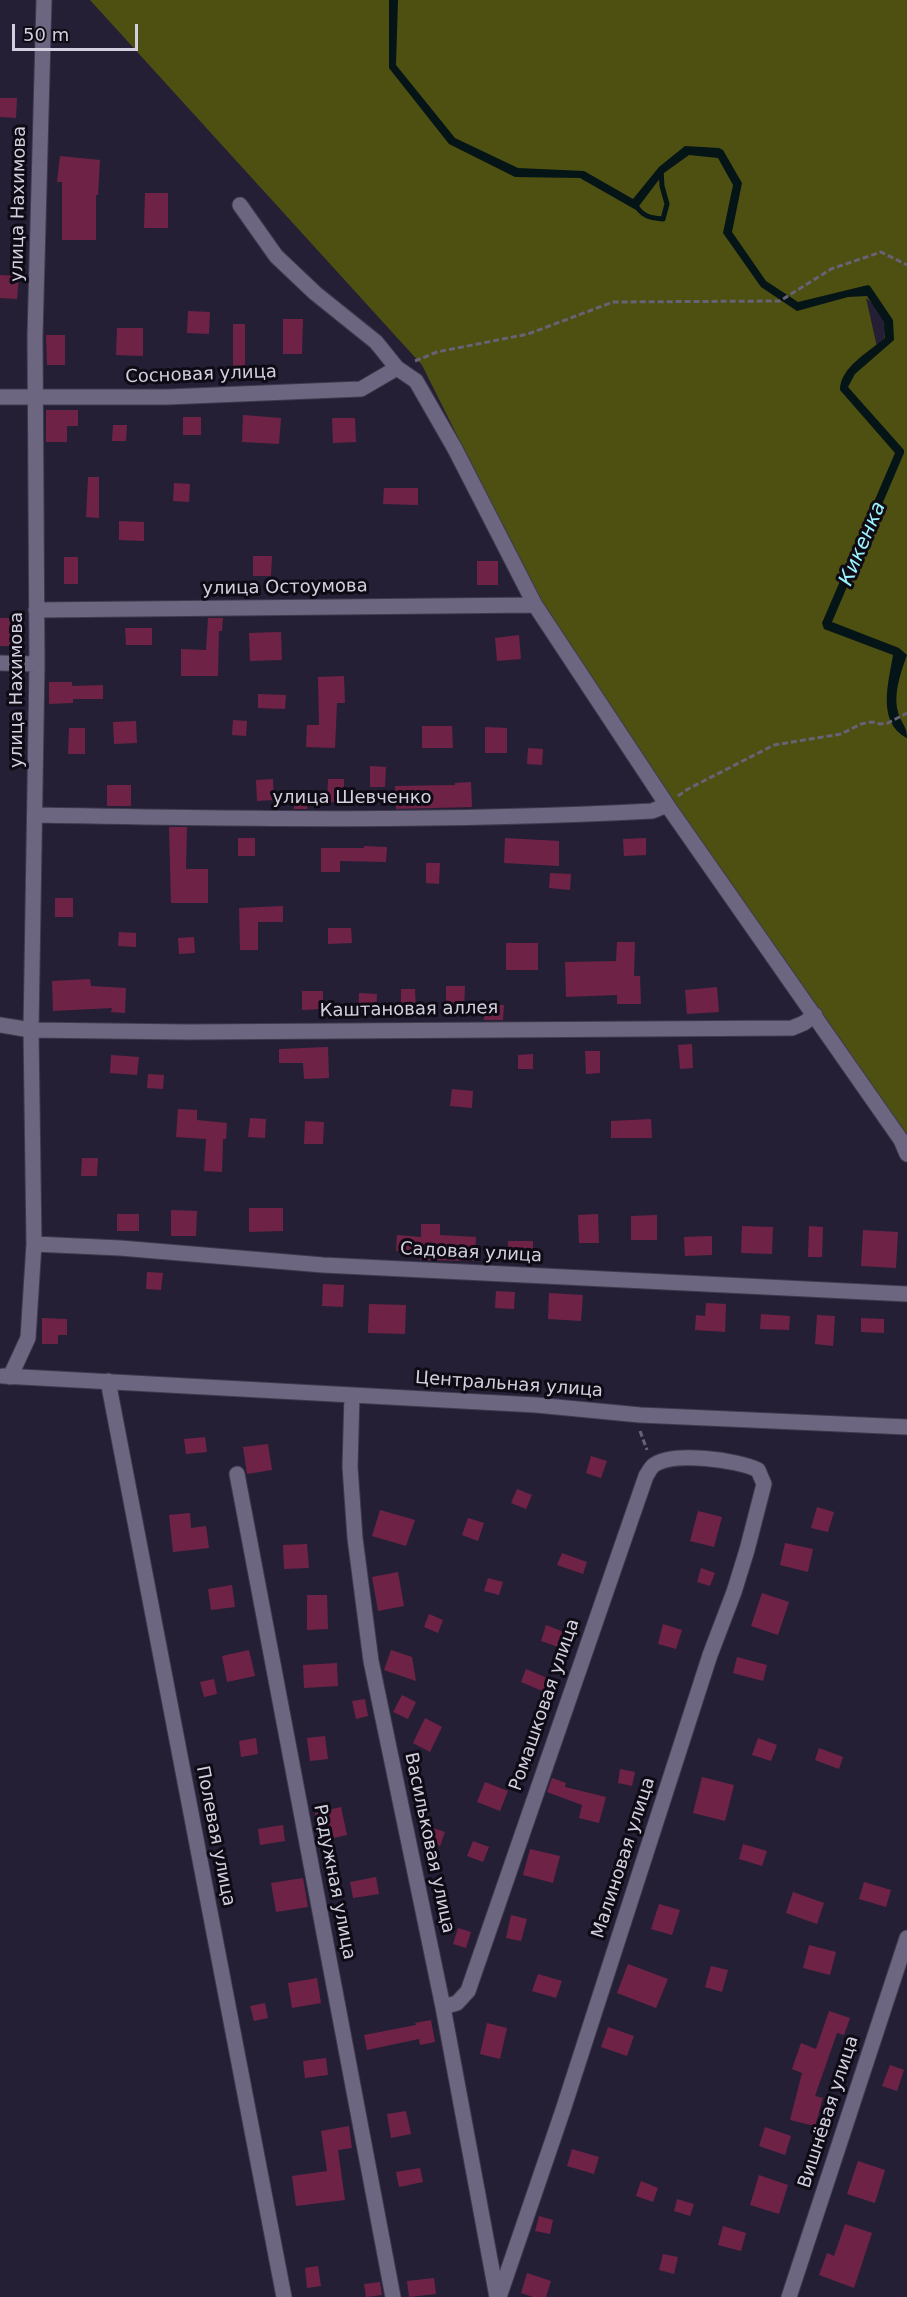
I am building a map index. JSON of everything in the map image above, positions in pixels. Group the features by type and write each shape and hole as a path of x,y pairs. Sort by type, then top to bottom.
{"street":[{"name":"улица Нахимова","path":"5,1376 28,1338 34,1244 31,1030 36,815 36,324 44,0"},
{"path":"240,205 276,256 315,293 376,342 397,369 416,381 455,449 535,604 667,805 901,1140 907,1154"},
{"name":"Сосновая улица","path":"0,397 167,397 361,389 397,369"},
{"name":"улица Остоумова","path":"36,610 535,604"},
{"path":"0,663 37,664"},
{"name":"улица Шевченко","path":"36,815 180,818 533,817 652,811 667,805"},
{"name":"Каштановая аллея","path":"0,1025 31,1030 187,1032 792,1028 815,1015"},
{"name":"Садовая улица","path":"34,1244 120,1248 322,1265 907,1294"},
{"name":"Центральная улица","path":"5,1376 536,1405 640,1414 907,1427"},
{"name":"Полевая улица","path":"108,1382 285,2297"},
{"name":"Васильковая улица","path":"352,1395 350,1467 355,1538 371,1661 443,2007 498,2297"},
{"name":"Ромашковая улица","path":"443,2007 457,2003 468,1991 645,1476 653,1465 667,1459 717,1459"},
{"name":"Малиновая улица","path":"498,2297 567,2098 710,1655 747,1550 764,1484 761,1474 747,1465 717,1459"},
{"name":"Радужная улица","path":"237,1474 393,2297"},
{"name":"Вишнёвая улица","path":"789,2297 907,1938"}],"path":[{"path":"397,369 437,352 528,334 613,302 780,301 831,269 881,252 907,265"},
{"path":"667,805 688,789 774,745 841,734 847,729 872,722 888,723 907,713"},
{"path":"642,1435 648,1453"}],"shaded area":[{"path":"90,0 907,0 907,1140 674,808 540,602 422,365","holes":["866,298 883,316 885,327 884,341 877,347"]}],"water":[{"name":"Кикенка","path":"389,0 398,0 396,65 455,138 518,168 584,171 633,199 659,167 685,146 719,148 723,150 742,183 732,232 766,281 798,302 870,286 893,320 894,340 855,374 848,387 904,450 904,453 832,622 899,648 907,655 896,698 907,738 897,731 888,712 887,688 893,655 824,629 822,623 895,453 840,390 841,382 850,367 885,338 884,322 867,296 848,297 797,311 761,287 723,233 733,185 718,158 689,155 664,173 636,210 580,178 515,177 449,144 389,68"}],"building":[{"path":"0,98 17,98 16,118 0,117"},
{"path":"60,156 100,160 98,195 96,195 96,240 62,240 62,182 57,182"},
{"path":"145,193 168,193 168,228 144,228"},
{"path":"0,275 19,276 17,299 0,298"},
{"path":"188,311 210,312 209,334 187,333"},
{"path":"283,319 303,319 302,354 283,354"},
{"path":"233,324 245,324 245,372 233,372"},
{"path":"117,328 143,328 143,356 116,355"},
{"path":"46,335 65,335 65,365 47,365"},
{"path":"46,410 78,410 78,426 67,426 67,442 46,442"},
{"path":"243,415 281,418 279,444 242,442"},
{"path":"183,417 201,417 201,435 183,435"},
{"path":"332,418 355,418 356,442 333,443"},
{"path":"113,425 127,425 126,441 112,441"},
{"path":"88,477 99,477 99,518 86,517"},
{"path":"174,483 190,484 189,502 173,501"},
{"path":"384,488 418,488 418,505 383,504"},
{"path":"119,521 144,522 144,541 119,540"},
{"path":"253,556 272,556 271,576 253,576"},
{"path":"64,557 78,557 78,584 64,584"},
{"path":"477,561 498,561 498,585 477,585"},
{"path":"0,618 17,618 17,646 0,646"},
{"path":"208,618 223,618 222,631 219,631 218,676 181,676 181,649 206,650"},
{"path":"125,628 152,628 152,645 126,645"},
{"path":"281,632 282,660 250,661 249,633"},
{"path":"519,635 521,659 497,661 495,638"},
{"path":"344,676 345,703 337,703 335,748 306,747 307,725 319,725 318,677"},
{"path":"49,682 72,682 72,686 103,685 103,699 73,699 73,703 49,704"},
{"path":"258,694 286,695 285,709 258,708"},
{"path":"233,720 247,721 246,736 232,735"},
{"path":"136,721 137,743 114,744 113,722"},
{"path":"422,726 452,726 453,748 422,748"},
{"path":"485,727 507,728 507,753 485,753"},
{"path":"69,728 85,728 85,754 68,754"},
{"path":"528,748 543,749 542,765 527,764"},
{"path":"370,766 386,767 385,787 370,787"},
{"path":"273,779 274,800 257,801 256,780"},
{"path":"328,779 344,779 344,802 327,802"},
{"path":"471,782 472,807 396,809 395,786 455,785 455,783"},
{"path":"107,785 131,785 131,806 107,806"},
{"path":"294,792 308,793 307,809 294,809"},
{"path":"169,827 187,827 186,869 208,869 208,903 171,903"},
{"path":"238,838 255,838 255,856 238,856"},
{"path":"505,838 559,841 559,866 504,863"},
{"path":"646,838 646,855 624,856 623,839"},
{"path":"364,846 387,847 386,862 340,861 340,872 321,872 321,848 364,848"},
{"path":"426,863 440,863 439,884 426,883"},
{"path":"550,873 571,874 570,890 549,888"},
{"path":"55,898 73,898 73,917 55,917"},
{"path":"283,906 283,922 258,922 258,950 240,950 239,908"},
{"path":"328,928 351,928 352,943 328,944"},
{"path":"119,932 136,933 136,947 118,946"},
{"path":"194,937 195,953 179,954 178,938"},
{"path":"617,942 635,942 634,976 640,976 641,1004 617,1004 617,995 566,997 565,962 616,961"},
{"path":"506,943 538,943 538,970 506,970"},
{"path":"90,979 91,986 126,988 125,1013 111,1012 112,1008 53,1011 52,981"},
{"path":"446,986 465,986 464,1008 446,1008"},
{"path":"717,987 719,1012 687,1014 685,990"},
{"path":"401,989 415,989 416,1010 401,1011"},
{"path":"302,991 323,991 323,1009 302,1010"},
{"path":"359,993 377,994 376,1014 358,1014"},
{"path":"485,1005 504,1005 503,1020 484,1020"},
{"path":"692,1044 693,1068 680,1069 678,1045"},
{"path":"328,1047 329,1078 304,1079 303,1063 279,1063 279,1049"},
{"path":"585,1051 600,1051 600,1073 586,1074"},
{"path":"533,1054 533,1069 518,1069 518,1055"},
{"path":"111,1055 139,1057 137,1075 110,1073"},
{"path":"148,1074 164,1075 163,1089 147,1088"},
{"path":"452,1089 473,1091 472,1108 450,1106"},
{"path":"178,1109 197,1110 197,1120 227,1123 226,1139 223,1139 222,1172 204,1171 206,1139 176,1137"},
{"path":"250,1118 266,1119 265,1138 248,1137"},
{"path":"651,1119 652,1138 611,1138 611,1121"},
{"path":"305,1121 324,1122 323,1144 304,1144"},
{"path":"82,1158 98,1158 97,1176 81,1176"},
{"path":"249,1208 283,1208 283,1231 249,1232"},
{"path":"171,1210 197,1211 196,1236 171,1236"},
{"path":"117,1214 139,1214 139,1231 117,1231"},
{"path":"598,1214 599,1243 579,1243 578,1215"},
{"path":"657,1215 657,1240 631,1240 631,1216"},
{"path":"421,1224 440,1224 440,1235 476,1237 475,1261 420,1260 420,1252 396,1251 397,1235 421,1237"},
{"path":"742,1226 773,1227 772,1254 741,1253"},
{"path":"809,1226 823,1227 822,1257 808,1257"},
{"path":"863,1230 898,1232 896,1268 861,1266"},
{"path":"712,1236 712,1255 685,1256 684,1237"},
{"path":"508,1241 533,1241 533,1259 508,1259"},
{"path":"147,1272 163,1273 161,1290 146,1289"},
{"path":"323,1284 344,1285 343,1307 322,1306"},
{"path":"496,1291 515,1292 514,1309 495,1308"},
{"path":"549,1293 583,1295 581,1321 548,1319"},
{"path":"706,1303 726,1304 725,1332 695,1330 696,1315 705,1316"},
{"path":"369,1304 406,1305 405,1334 368,1333"},
{"path":"761,1314 790,1316 789,1330 760,1329"},
{"path":"817,1315 835,1316 833,1346 815,1344"},
{"path":"42,1318 67,1319 67,1335 58,1335 58,1344 42,1344"},
{"path":"861,1318 884,1319 884,1333 861,1332"},
{"path":"205,1437 207,1452 186,1454 184,1439"},
{"path":"268,1444 272,1470 247,1474 243,1447"},
{"path":"591,1456 607,1461 601,1478 586,1473"},
{"path":"517,1489 532,1495 526,1509 511,1503"},
{"path":"817,1507 834,1512 828,1532 811,1528"},
{"path":"380,1510 415,1520 406,1546 372,1536"},
{"path":"698,1511 722,1517 714,1547 690,1541"},
{"path":"190,1513 191,1528 206,1526 209,1548 173,1552 169,1515"},
{"path":"468,1518 484,1523 478,1541 462,1535"},
{"path":"785,1543 813,1549 808,1572 780,1565"},
{"path":"307,1544 309,1568 284,1569 283,1545"},
{"path":"562,1553 587,1562 583,1574 557,1565"},
{"path":"701,1568 715,1573 710,1586 697,1582"},
{"path":"398,1572 404,1606 378,1611 372,1577"},
{"path":"488,1578 503,1582 499,1595 484,1591"},
{"path":"232,1585 235,1607 211,1610 208,1589"},
{"path":"762,1593 789,1602 778,1635 751,1626"},
{"path":"307,1595 327,1595 328,1629 307,1630"},
{"path":"429,1614 443,1620 438,1633 424,1627"},
{"path":"663,1624 682,1630 676,1649 658,1644"},
{"path":"546,1625 569,1634 564,1649 541,1641"},
{"path":"249,1650 255,1676 227,1682 222,1656"},
{"path":"391,1650 412,1657 416,1681 384,1670"},
{"path":"737,1657 767,1665 763,1681 733,1673"},
{"path":"337,1663 338,1686 304,1688 303,1665"},
{"path":"526,1669 552,1680 547,1693 521,1682"},
{"path":"214,1679 217,1694 204,1697 200,1682"},
{"path":"402,1695 416,1702 408,1719 393,1712"},
{"path":"365,1699 368,1716 356,1719 352,1701"},
{"path":"425,1718 442,1727 430,1752 413,1743"},
{"path":"325,1736 328,1759 310,1761 307,1738"},
{"path":"256,1738 258,1754 241,1757 239,1741"},
{"path":"758,1738 777,1745 771,1761 752,1755"},
{"path":"819,1748 843,1757 839,1769 815,1760"},
{"path":"620,1769 635,1772 632,1786 618,1783"},
{"path":"702,1777 734,1785 725,1821 693,1813"},
{"path":"552,1778 566,1783 565,1787 606,1797 599,1823 579,1818 582,1805 547,1792"},
{"path":"485,1782 508,1791 500,1811 477,1802"},
{"path":"341,1807 347,1835 321,1841 315,1813"},
{"path":"283,1825 285,1841 260,1845 258,1829"},
{"path":"427,1826 445,1832 440,1846 422,1839"},
{"path":"473,1841 489,1847 483,1862 467,1856"},
{"path":"743,1844 767,1851 762,1866 739,1859"},
{"path":"530,1849 560,1856 553,1883 523,1875"},
{"path":"376,1877 379,1894 353,1898 350,1882"},
{"path":"303,1878 308,1907 276,1912 271,1883"},
{"path":"864,1882 891,1890 886,1907 859,1899"},
{"path":"793,1892 824,1903 817,1924 786,1913"},
{"path":"659,1904 680,1910 672,1935 651,1929"},
{"path":"511,1915 527,1919 521,1941 506,1938"},
{"path":"458,1928 471,1932 466,1948 453,1944"},
{"path":"809,1945 836,1952 830,1975 803,1968"},
{"path":"628,1964 668,1979 656,2008 617,1993"},
{"path":"711,1966 728,1970 722,1992 705,1987"},
{"path":"538,1974 562,1981 556,1998 532,1991"},
{"path":"317,1978 321,2003 292,2008 288,1983"},
{"path":"265,2003 268,2018 254,2021 250,2006"},
{"path":"829,2011 850,2018 844,2035 837,2033 815,2096 823,2098 815,2126 790,2120 802,2073 792,2069 801,2043 816,2049"},
{"path":"431,2020 435,2042 420,2045 419,2039 367,2050 364,2035"},
{"path":"487,2023 507,2028 500,2059 480,2054"},
{"path":"608,2027 634,2036 627,2056 601,2047"},
{"path":"326,2058 328,2075 305,2078 303,2061"},
{"path":"890,2065 904,2070 897,2091 882,2086"},
{"path":"406,2111 411,2134 391,2138 387,2114"},
{"path":"349,2126 352,2148 338,2150 345,2200 296,2206 292,2176 327,2171 321,2131"},
{"path":"765,2127 791,2136 785,2155 759,2146"},
{"path":"572,2149 599,2157 594,2174 567,2166"},
{"path":"858,2161 885,2170 875,2203 847,2194"},
{"path":"420,2168 423,2182 399,2187 396,2172"},
{"path":"759,2175 788,2185 779,2214 750,2205"},
{"path":"641,2181 658,2188 653,2202 636,2196"},
{"path":"677,2199 694,2204 690,2216 674,2211"},
{"path":"539,2216 553,2220 550,2234 535,2231"},
{"path":"845,2224 872,2233 854,2288 819,2275 827,2253 834,2256"},
{"path":"723,2226 746,2233 741,2251 718,2245"},
{"path":"663,2254 678,2257 674,2274 659,2270"},
{"path":"318,2266 321,2286 307,2288 305,2268"},
{"path":"527,2273 551,2281 546,2297 533,2297 521,2293"},
{"path":"434,2278 436,2294 409,2297 407,2281"},
{"path":"380,2282 382,2295 366,2297 364,2284"}],"waterway":[{"path":"634,202 646,215 663,219 667,204 661,170"}]}
